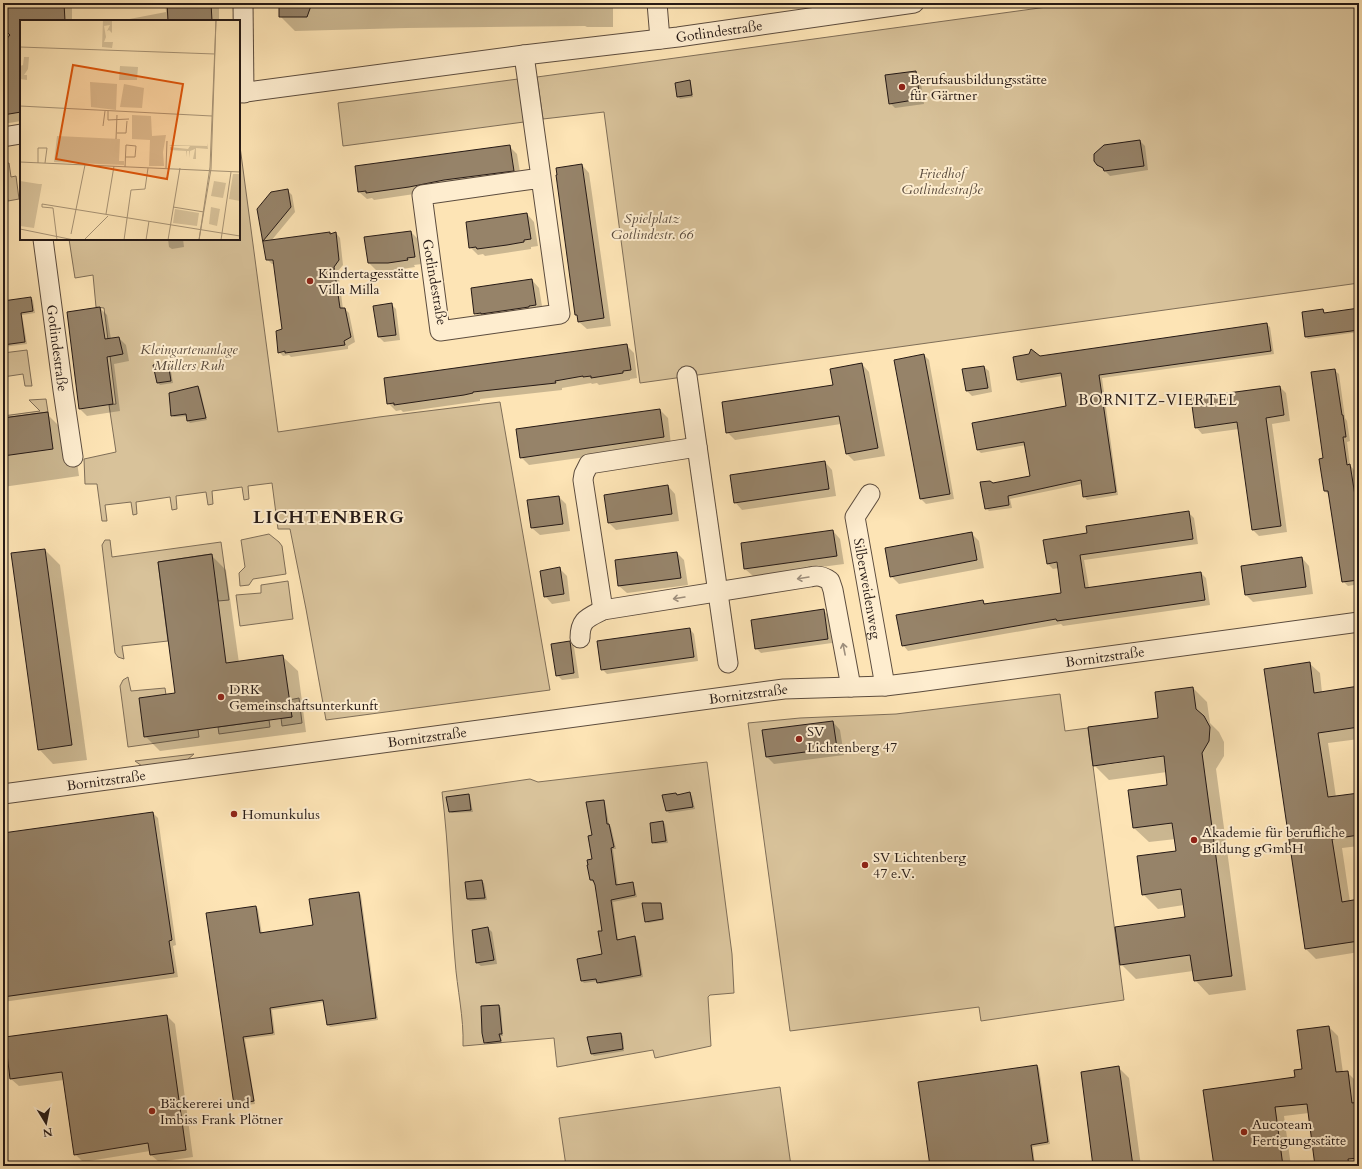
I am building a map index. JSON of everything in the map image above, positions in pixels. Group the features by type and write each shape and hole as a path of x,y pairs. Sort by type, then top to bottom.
{"street":[{"path":"241,93 243,3"},
{"path":"657,3 660,39"},
{"name":"Gotlindestraße","path":"241,93 524,55 660,39 914,3"},
{"name":"Gotlindestraße","path":"524,55 560,314 440,331 422,195 541,178"},
{"path":"3,137 20,134"},
{"name":"Gotlindestraße","path":"43,240 73,457"},
{"path":"687,376 728,663"},
{"path":"603,610 583,480 589,464 697,447"},
{"name":"Silberweidenweg","path":"870,494 855,518 885,686"},
{"path":"580,638 580,628 585,620 603,610 817,576 825,577 830,580 851,687"},
{"name":"Bornitzstraße","path":"3,794 777,690 812,687 885,686 1359,622"}],"green space":[{"name":"Friedhof Gotlindestraße","path":"1076,3 1359,3 1359,283 640,383 604,112 543,119 537,77"},
{"path":"518,79 524,122 343,146 338,103"},
{"name":"Kleingartenanlage Müllers Ruh","path":"240,147 278,432 379,417 500,402 550,690 326,720 290,529 278,529 272,483 248,486 249,499 244,500 242,487 212,491 213,504 208,505 206,492 176,496 177,509 172,510 170,497 136,502 137,514 133,515 131,502 105,505 107,521 102,521 97,484 85,484 84,459 116,452 109,405 116,404 104,308 96,307 93,275 75,278 69,240 240,240"},
{"path":"9,163 11,177 16,176 19,199 8,201 3,164"},
{"path":"27,350 32,386 25,386 23,374 3,377 3,353"},
{"path":"46,399 48,412 3,418 3,416 40,411 29,400"},
{"path":"269,534 282,546 286,574 253,579 249,585 240,586 239,573 245,567 241,540"},
{"path":"105,540 110,540 112,557 221,542 229,600 218,601 211,554 158,562 168,641 122,646 124,659 118,657 115,653 102,545"},
{"path":"288,581 293,619 240,626 236,595 261,593 261,585"},
{"path":"128,677 131,691 165,688 166,695 198,730 199,737 128,747 120,686 123,680"},
{"path":"1060,694 1065,731 1088,728 1124,1000 981,1021 979,1007 790,1031 748,723 800,718 896,714"},
{"path":"299,698 302,723 282,726 281,718 292,717 289,700"},
{"path":"269,720 270,727 219,734 218,727"},
{"path":"194,754 187,760 142,766 135,761"},
{"path":"707,762 732,954 734,993 710,995 708,997 711,1046 655,1058 653,1050 557,1067 554,1038 463,1046 442,792 530,779 538,782"},
{"path":"780,1087 791,1166 566,1166 559,1118"}],"building":[{"path":"3,3 64,3 65,20 20,20 20,112 3,115 3,43 10,35 3,28"},
{"path":"167,3 211,3 212,20 168,20"},
{"path":"279,3 312,3 307,17 279,17"},
{"name":"Berufsausbildungsstätte für Gärtner","path":"916,71 920,99 889,104 885,75"},
{"path":"690,80 692,95 677,97 675,83"},
{"path":"1140,140 1144,166 1104,171 1103,168 1097,165 1094,161 1094,154 1104,145"},
{"path":"510,145 514,171 444,180 366,193 366,191 358,192 355,166"},
{"path":"582,164 604,318 578,322 577,315 575,315 556,168"},
{"path":"288,189 291,207 263,241 330,232 330,234 336,232 339,260 334,267 340,308 345,308 351,337 344,341 345,345 278,353 276,331 282,329 273,260 266,260 257,209 271,192"},
{"path":"527,213 531,239 524,240 524,242 507,245 477,249 476,247 469,248 466,222"},
{"path":"411,231 415,257 407,258 408,260 388,263 368,263 364,237"},
{"path":"532,279 536,305 474,314 471,288"},
{"path":"31,297 33,311 21,313 25,342 3,345 3,301"},
{"path":"392,303 396,335 378,337 373,306"},
{"path":"100,307 105,339 119,337 123,354 107,357 113,404 79,409 67,312"},
{"path":"1359,308 1359,330 1305,337 1302,312 1323,309 1324,313"},
{"path":"1267,323 1271,351 1099,375 1116,492 1083,497 1081,480 1008,496 1009,505 985,509 980,482 990,481 993,483 1030,476 1024,442 977,450 972,423 1066,406 1061,373 1017,380 1013,357 1029,354 1031,349 1040,356"},
{"path":"627,344 631,370 623,371 623,373 591,378 591,376 583,376 555,381 556,383 473,392 464,395 394,405 394,403 387,404 384,378"},
{"path":"924,354 950,494 920,499 894,360"},
{"path":"168,362 171,381 157,383 153,365"},
{"path":"862,363 878,448 846,454 839,416 726,433 722,402 833,385 830,369"},
{"path":"984,366 988,388 966,391 962,369"},
{"path":"1335,369 1346,437 1343,437 1347,465 1350,464 1359,521 1359,580 1342,582 1328,491 1324,491 1319,459 1323,458 1311,372"},
{"path":"198,386 206,418 187,421 186,414 171,416 169,393"},
{"path":"1280,386 1284,415 1266,418 1281,526 1252,530 1237,422 1195,428 1191,398"},
{"path":"660,409 664,437 520,458 516,429"},
{"path":"48,412 53,449 3,456 3,418"},
{"path":"825,461 829,489 734,503 730,475"},
{"path":"668,485 672,514 608,523 604,495"},
{"path":"559,496 563,524 531,528 527,500"},
{"path":"1189,511 1193,539 1080,555 1085,588 1201,572 1205,600 1057,621 1056,619 902,646 896,615 983,600 984,604 1061,593 1057,562 1047,564 1043,540 1087,533 1086,526"},
{"path":"833,530 837,556 744,569 741,543"},
{"path":"972,532 977,560 890,577 885,548"},
{"path":"45,549 72,745 38,750 11,553"},
{"path":"677,552 681,578 618,586 615,560"},
{"path":"212,554 226,663 283,655 292,717 144,737 139,698 175,693 158,562"},
{"path":"1302,557 1306,587 1245,595 1241,566"},
{"path":"560,567 564,594 544,597 540,571"},
{"path":"824,609 828,639 755,649 751,620"},
{"path":"690,628 694,657 601,670 597,641"},
{"path":"570,641 574,673 556,676 551,644"},
{"path":"1310,662 1314,693 1359,686 1359,727 1318,733 1328,797 1359,793 1359,835 1332,839 1342,902 1359,899 1359,941 1305,949 1264,669"},
{"name":"Akademie für berufliche Bildung gGmbH","path":"1193,687 1196,709 1204,716 1210,727 1209,741 1202,753 1232,976 1194,981 1190,955 1120,965 1115,927 1185,917 1181,889 1142,895 1137,856 1176,851 1172,823 1133,828 1128,790 1167,785 1164,756 1093,766 1088,727 1158,718 1155,692"},
{"name":"SV Lichtenberg 47","path":"833,721 837,748 766,757 762,730"},
{"path":"690,792 693,807 666,811 662,795 676,793 677,795"},
{"path":"469,794 471,810 449,812 446,797"},
{"path":"604,800 607,824 609,824 614,847 611,848 616,885 633,882 635,895 611,900 617,940 635,936 641,975 597,983 596,979 581,981 577,959 602,954 598,931 602,931 595,885 593,880 590,880 587,865 587,860 592,859 588,836 592,835 586,802"},
{"path":"153,812 172,940 169,941 174,973 3,997 3,833"},
{"path":"663,821 666,841 652,843 650,823"},
{"path":"482,880 485,898 467,899 465,882"},
{"path":"359,892 376,1018 327,1025 323,1000 270,1008 273,1033 243,1037 254,1101 234,1105 206,913 256,906 260,933 313,925 309,899"},
{"path":"642,903 661,903 663,919 645,922"},
{"path":"488,927 494,960 476,963 472,930"},
{"path":"499,1005 502,1034 499,1034 501,1041 484,1043 481,1006"},
{"path":"167,1015 186,1150 150,1155 148,1143 74,1155 62,1072 10,1079 5,1037"},
{"path":"1329,1026 1336,1072 1348,1071 1352,1103 1359,1102 1359,1158 1348,1159 1349,1166 1315,1166 1307,1104 1275,1107 1283,1166 1214,1166 1203,1090 1295,1077 1294,1070 1302,1069 1297,1030"},
{"path":"621,1033 623,1049 591,1054 587,1037"},
{"path":"1037,1065 1048,1142 1031,1145 1034,1166 930,1166 918,1082"},
{"path":"1119,1066 1133,1166 1093,1166 1081,1072"}],"place":[{"name":"Berufsausbildungsstätte für Gärtner","path":"902,87"},
{"name":"Kindertagesstätte Villa Milla","path":"310,281"},
{"name":"DRK Gemeinschaftsunterkunft","path":"221,697"},
{"name":"SV Lichtenberg 47","path":"799,739"},
{"name":"Homunkulus","path":"234,814"},
{"name":"Akademie für berufliche Bildung gGmbH","path":"1194,840"},
{"name":"SV Lichtenberg 47 e.V.","path":"865,865"},
{"name":"Bäckererei und Imbiss Frank Plötner","path":"152,1111"},
{"name":"Aucoteam Fertigungsstätte","path":"1244,1132"}],"district":[{"name":"BORNITZ-VIERTEL","path":"1158,400"},
{"name":"LICHTENBERG","path":"329,517"}],"park label":[{"name":"Spielplatz Gotlindestr. 66","path":"652,226"}]}
